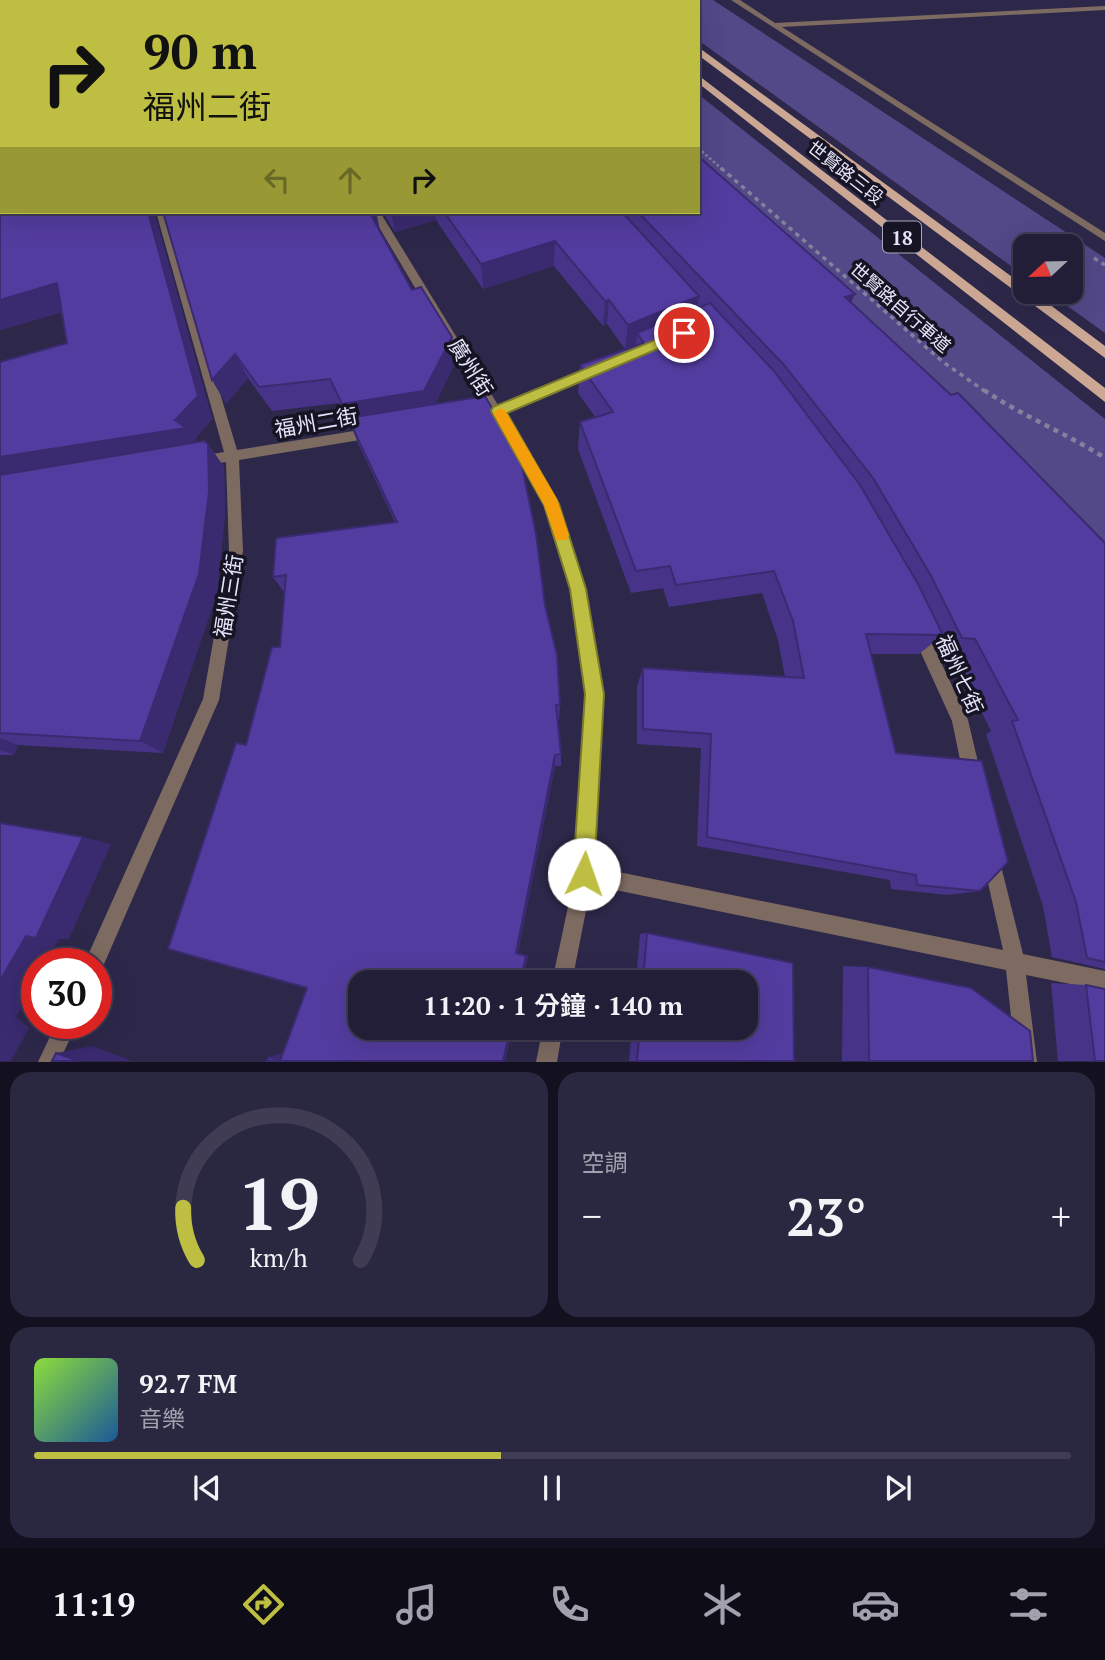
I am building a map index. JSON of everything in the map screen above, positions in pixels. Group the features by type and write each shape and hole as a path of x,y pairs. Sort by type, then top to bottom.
{"main road":[{"name":"世賢路三段","path":"700,51 1105,354"},
{"name":"世賢路三段","path":"700,80 1105,396"}],"street":[{"path":"735,0 1105,237"},
{"path":"774,25 1105,8"},
{"name":"福州三街","path":"101,948 211,699 236,551 232,456 162,214"},
{"name":"廣州街","path":"376,214 498,411 551,504 578,589 595,694 584,874 564,970"},
{"path":"472,415 498,411 609,364"},
{"name":"福州二街","path":"191,463 392,429"},
{"name":"福州七街","path":"910,612 960,720 978,801"},
{"path":"987,841 1015,962 1027,1062"},
{"path":"584,874 1105,981"},
{"path":"48,1062 60,1039"},
{"path":"546,1062 550,1040"}],"path":[{"name":"世賢路自行車道","path":"700,150 943,362 1001,402 1069,435 1105,458"}],"shaded area":[{"path":"700,0 713,0 1069,234 1013,234 1013,267 700,41"},
{"path":"700,96 1105,419 1105,560 700,168"},
{"path":"1083,244 1105,258 1105,333 1065,304 1083,304"}],"building":[{"path":"700,158 855,294 845,297 951,395 958,393 1105,543 1105,962 1087,958 1076,902 1012,721 1018,720 975,639 962,638 930,574 873,478 784,365 640,214 700,214"},
{"path":"0,214 149,214 198,396 175,420 186,428 0,457 0,362 67,343 57,283 0,300"},
{"path":"164,214 371,214 412,290 421,287 452,337 424,391 342,404 330,379 259,387 235,354 212,380"},
{"path":"445,214 624,214 699,296 628,325 555,241 481,264"},
{"path":"710,303 774,371 860,485 918,584 943,635 866,634 896,753 982,761 1008,862 980,891 917,885 916,875 707,837 711,734 643,729 643,668 804,678 793,621 774,571 676,585 670,566 636,571 580,422 613,412 580,365 644,343 637,333"},
{"path":"485,396 520,457 536,534 545,605 557,655 560,705 556,705 561,754 555,755 516,953 526,956 523,970 348,970 348,1040 508,1040 503,1061 280,1061 307,988 168,949 236,743 246,745 272,647 280,647 286,575 273,577 276,538 397,522 348,418"},
{"path":"204,441 208,444 209,492 199,574 140,741 0,733 0,475"},
{"path":"0,823 83,837 36,938 26,936 0,981"},
{"path":"647,933 793,963 794,1061 637,1061 639,1040 758,1040 758,970 644,970"},
{"path":"868,967 971,988 1030,1031 1033,1061 869,1061"},
{"path":"1086,985 1105,989 1105,1061 1095,1061"},
{"path":"56,1053 78,1061 52,1061"}],"slow traffic":[{"path":"500,413 551,504 561,535"}],"route":[{"path":"584,874 595,694 578,589 551,504 498,411 684,333"}]}
